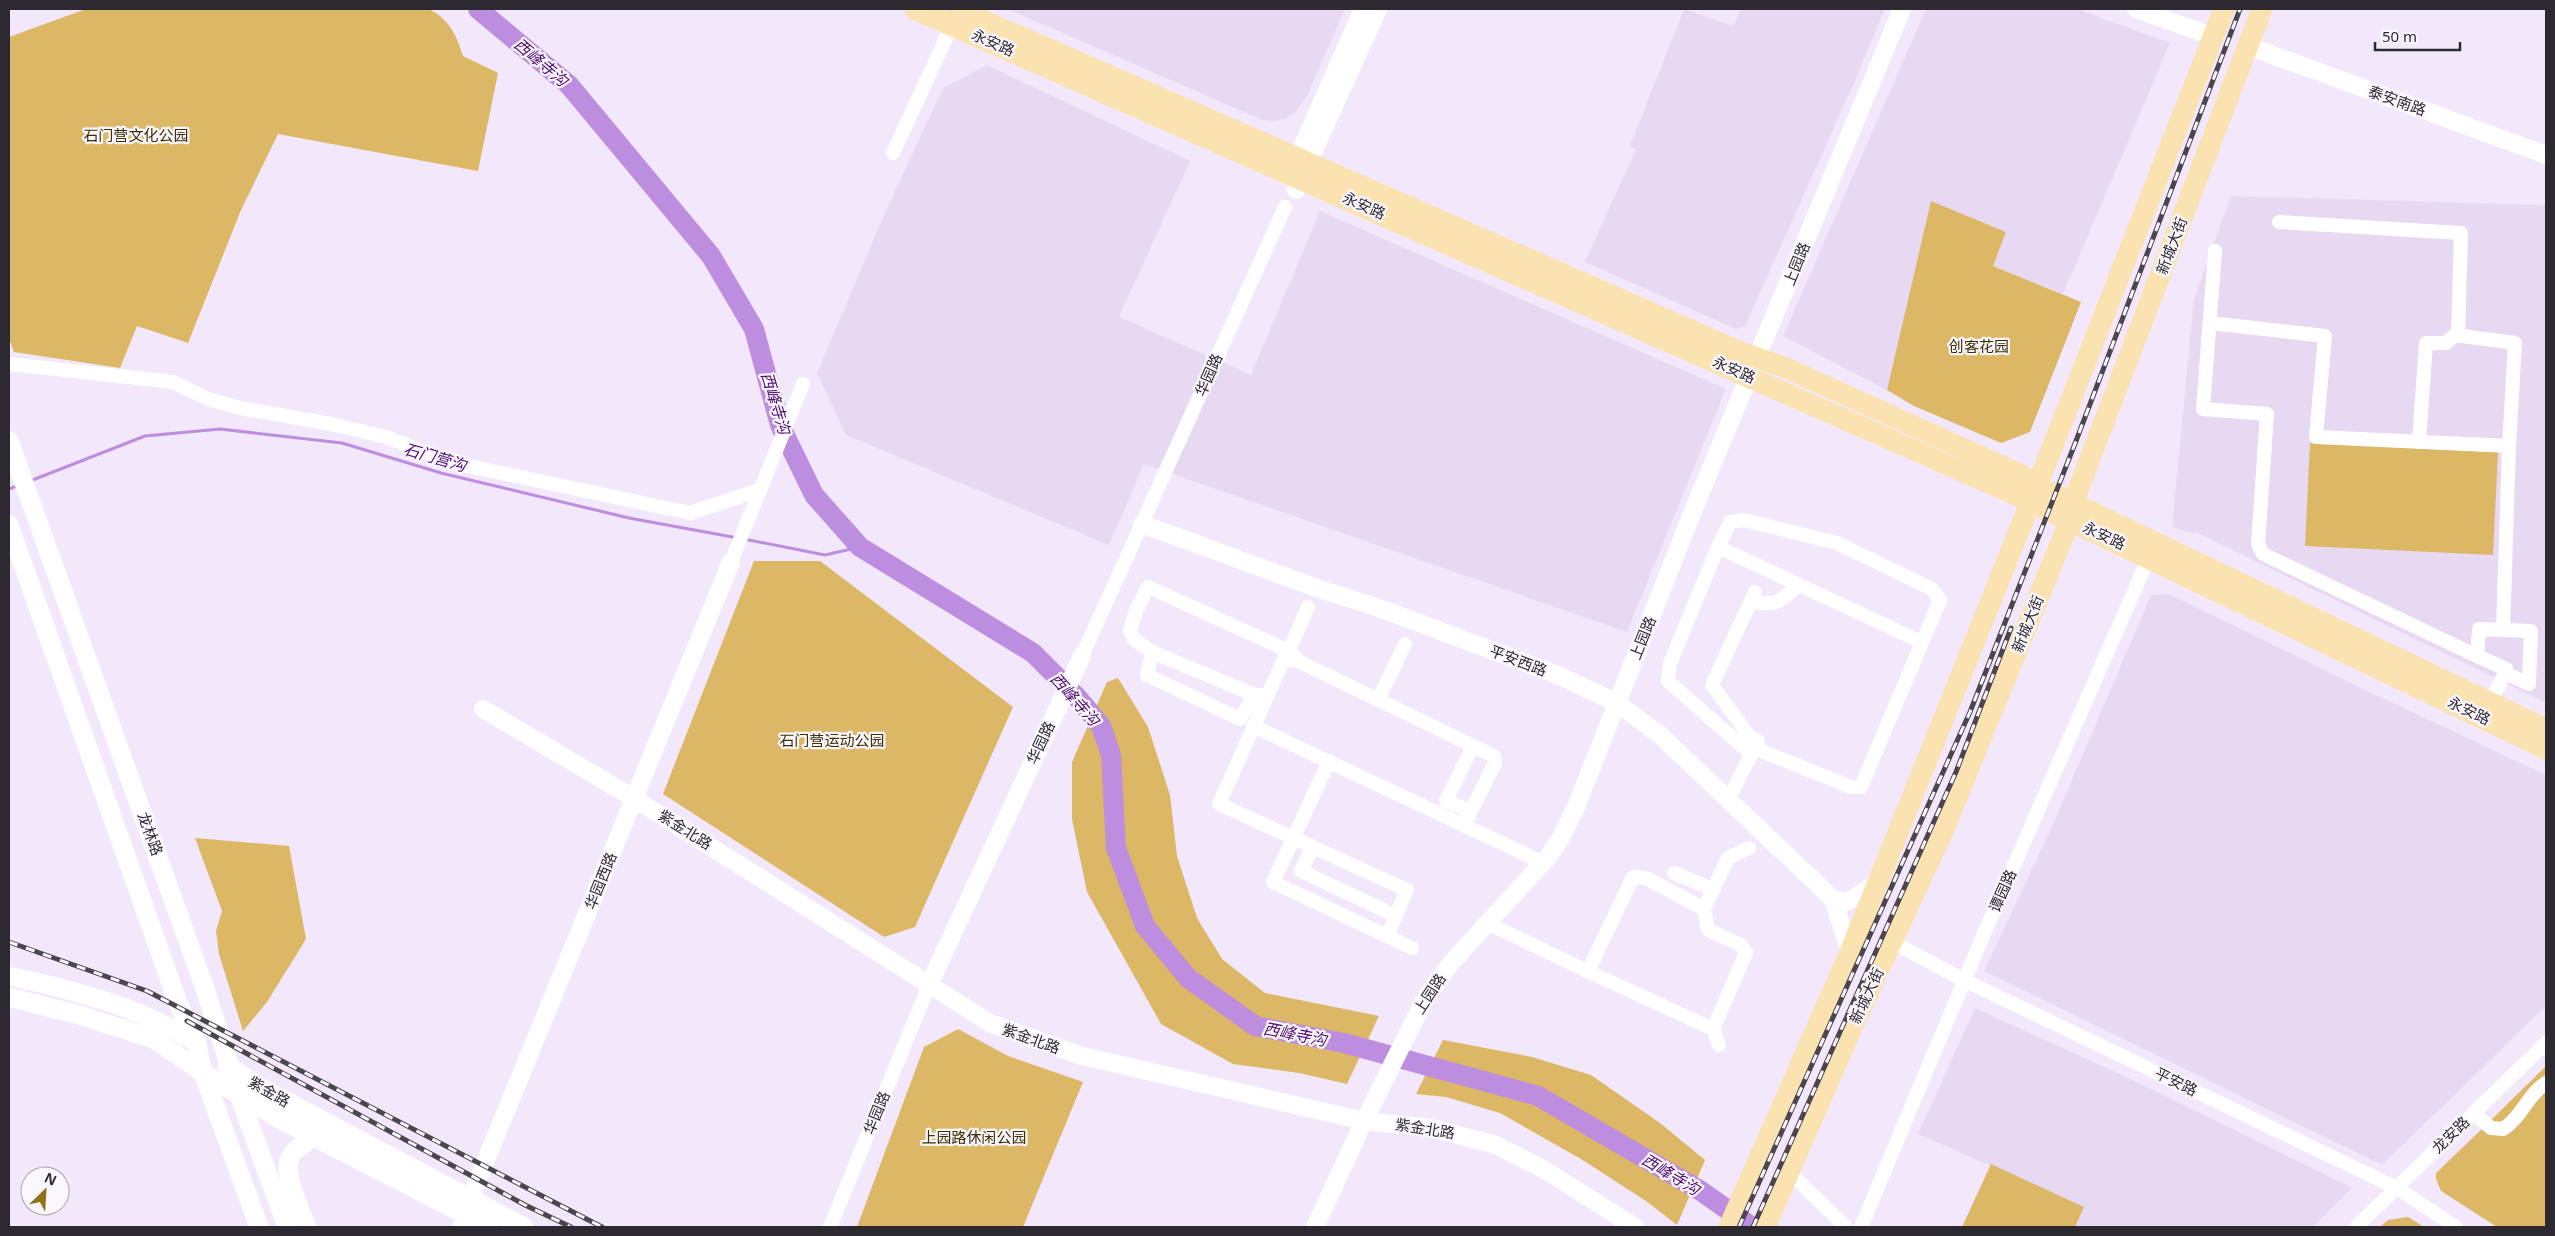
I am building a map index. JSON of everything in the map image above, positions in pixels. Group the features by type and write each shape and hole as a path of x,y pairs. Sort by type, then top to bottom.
{"main road":[{"name":"永安路","path":"914,9 954,17 1297,175 1755,367 2024,476 2034,494 2492,701 2546,728"},
{"path":"1728,1227 1850,952 2034,494 2215,37 2224,9"},
{"name":"新城大街","path":"1765,1227 1944,829 2072,511 2262,9"},
{"name":"龙林路","path":"11,447 211,1004 239,1095 287,1227"},
{"name":"永安路","path":"2072,511 2149,557 2546,749"},
{"name":"龙林路","path":"9,525 14,548 178,1003 196,1042 203,1073 260,1227"},
{"name":"紫金路","path":"9,976 42,983 156,1020 196,1042 260,1088 490,1227"},
{"name":"紫金路","path":"9,997 79,1015 154,1039 203,1073 314,1137 465,1213 524,1227"},
{"path":"307,1227 288,1176 288,1166 296,1150 314,1137"}],"street":[{"path":"1297,175 1363,9"},
{"path":"1297,175 1378,9"},
{"name":"上园路","path":"1315,1227 1416,1015 1437,980 1561,838 1576,806 1695,506 1755,367 1902,9"},
{"path":"2136,9 2215,37"},
{"path":"893,153 954,17"},
{"name":"泰安南路","path":"2248,46 2546,155"},
{"name":"华园路","path":"830,1227 928,985 1082,656 1285,207"},
{"path":"2279,222 2461,233 2458,336"},
{"path":"2216,250 2202,409 2267,414 2258,544 2263,554 2477,656 2506,669 2505,672 2529,684 2531,631 2479,629 2477,656"},
{"path":"2210,323 2326,336 2316,438 2509,446"},
{"path":"2419,442 2426,343 2446,343 2455,335 2515,342 2509,446 2503,630"},
{"path":"9,364 172,382 216,401 386,437 454,464 690,513 760,490"},
{"path":"731,562 803,384"},
{"path":"1744,520 1837,543 1932,589 1940,600 1861,787 1851,787 1752,751 1668,681 1670,663 1718,546 1730,522 1744,520"},
{"name":"平安西路","path":"1142,524 1560,676 1617,704 1660,735 1833,899"},
{"path":"1718,546 1797,586 1921,642"},
{"name":"谭园路","path":"1861,1227 1983,936 2149,557"},
{"name":"华园西路","path":"465,1213 731,562"},
{"path":"1728,800 1758,741 1750,736 1712,685 1753,597 1766,605 1776,603 1797,586"},
{"path":"1261,695 1152,652 1134,639 1130,631 1136,611 1148,587 1294,656 1378,700 1494,756 1495,763 1464,825"},
{"path":"1294,656 1308,607"},
{"path":"1378,700 1405,644"},
{"path":"1152,652 1147,675 1240,718 1261,695 1284,659 1294,656"},
{"path":"2492,701 2505,672"},
{"path":"1261,695 1254,726 1219,804 1407,890 1387,936"},
{"name":"紫金北路","path":"483,709 635,799 990,1023 1070,1053 1364,1121 1432,1128 1496,1145 1545,1170 1635,1227"},
{"path":"1254,726 1542,862"},
{"path":"1471,811 1446,801 1473,746"},
{"path":"1329,761 1273,882 1412,948"},
{"path":"1313,847 1301,871 1396,916"},
{"path":"1719,1045 1714,1029 1746,953 1742,945 1708,930 1704,909 1728,858 1749,848"},
{"path":"1674,873 1712,889"},
{"path":"1585,970 1590,967 1633,877 1646,878 1704,909"},
{"path":"1850,952 1833,899 1847,902 1878,882"},
{"path":"1486,924 1714,1029"},
{"name":"平安路","path":"1892,942 1966,980 2397,1188 2456,1227"},
{"name":"龙安路","path":"2356,1227 2546,1042"},
{"path":"2473,1113 2491,1128 2503,1129 2514,1120 2536,1090 2546,1083"},
{"path":"1789,1172 1846,1227"}],"shaded area":[{"path":"1008,9 1345,9 1307,96 1295,112 1285,119 1272,121 1262,120"},
{"path":"1684,9 1733,26 1741,9 1885,9 1854,83 1745,326 1736,329 1585,262 1636,149 1630,146"},
{"path":"1926,9 2077,9 2170,43 2063,294 1993,266 2006,232 1931,201 1887,390 1783,336"},
{"path":"987,65 1190,161 1119,317 1251,375 1320,211 1726,389 1627,632 1144,464 1109,545 846,435 817,373 884,215 943,88"},
{"path":"2231,196 2546,205 2546,703 2196,532 2195,534 2172,527 2194,299"},
{"path":"2169,594 2361,688 2546,775 2546,1006 2382,1165 1984,971 2050,831 2151,595"},
{"path":"1975,1008 2139,1083 2352,1188 2313,1227 2075,1227 2084,1207 1918,1134"}],"green space":[{"name":"石门营文化公园","path":"86,9 429,9 447,23 458,42 463,56 498,73 478,171 278,134 241,210 188,343 137,326 120,368 14,352 9,339 9,37"},
{"name":"创客花园","path":"1931,201 2006,232 1993,266 2081,302 2030,432 2001,443 1914,406 1887,390"},
{"path":"2310,443 2498,452 2493,555 2305,546"},
{"name":"石门营运动公园","path":"754,561 820,561 1013,707 915,927 884,937 663,794"},
{"path":"1118,678 1148,727 1170,795 1177,856 1197,918 1222,959 1265,993 1379,1016 1347,1084 1299,1073 1233,1064 1161,1024 1087,892 1072,819 1072,762 1107,682"},
{"path":"195,838 289,846 306,939 267,1002 243,1031 219,954 216,931 222,911"},
{"name":"上园路休闲公园","path":"958,1029 1008,1056 1083,1082 1023,1227 857,1227 924,1047"},
{"path":"1443,1040 1532,1057 1591,1075 1660,1123 1705,1160 1677,1225 1646,1201 1581,1159 1500,1113 1446,1097 1416,1094"},
{"path":"2546,1066 2546,1081 2509,1123 2489,1122"},
{"path":"2546,1085 2546,1227 2497,1227 2441,1191 2436,1179 2436,1173 2483,1128 2494,1133"},
{"path":"1991,1164 2084,1207 2075,1227 1962,1227"},
{"path":"2408,1217 2424,1227 2380,1227 2388,1220"}],"waterway":[{"name":"西峰寺沟","path":"478,9 569,85 711,256 754,329 780,425 814,495 860,547 1033,653 1077,697 1101,726 1111,755 1116,848 1145,926 1188,978 1255,1026 1344,1043 1538,1096 1701,1191 1752,1227"},
{"name":"石门营沟","path":"30,481 145,436 220,429 342,443 441,473 629,518 738,538"},
{"name":"石门营沟","path":"9,489 17,486"},
{"name":"石门营沟","path":"744,539 825,555 860,547"}],"railway":[{"path":"1739,1227 1970,712 2076,441 2240,9"},
{"path":"1753,1227 1956,772 2011,628"},
{"path":"9,942 147,991 602,1227"},
{"path":"187,1021 525,1205 571,1227"}]}
